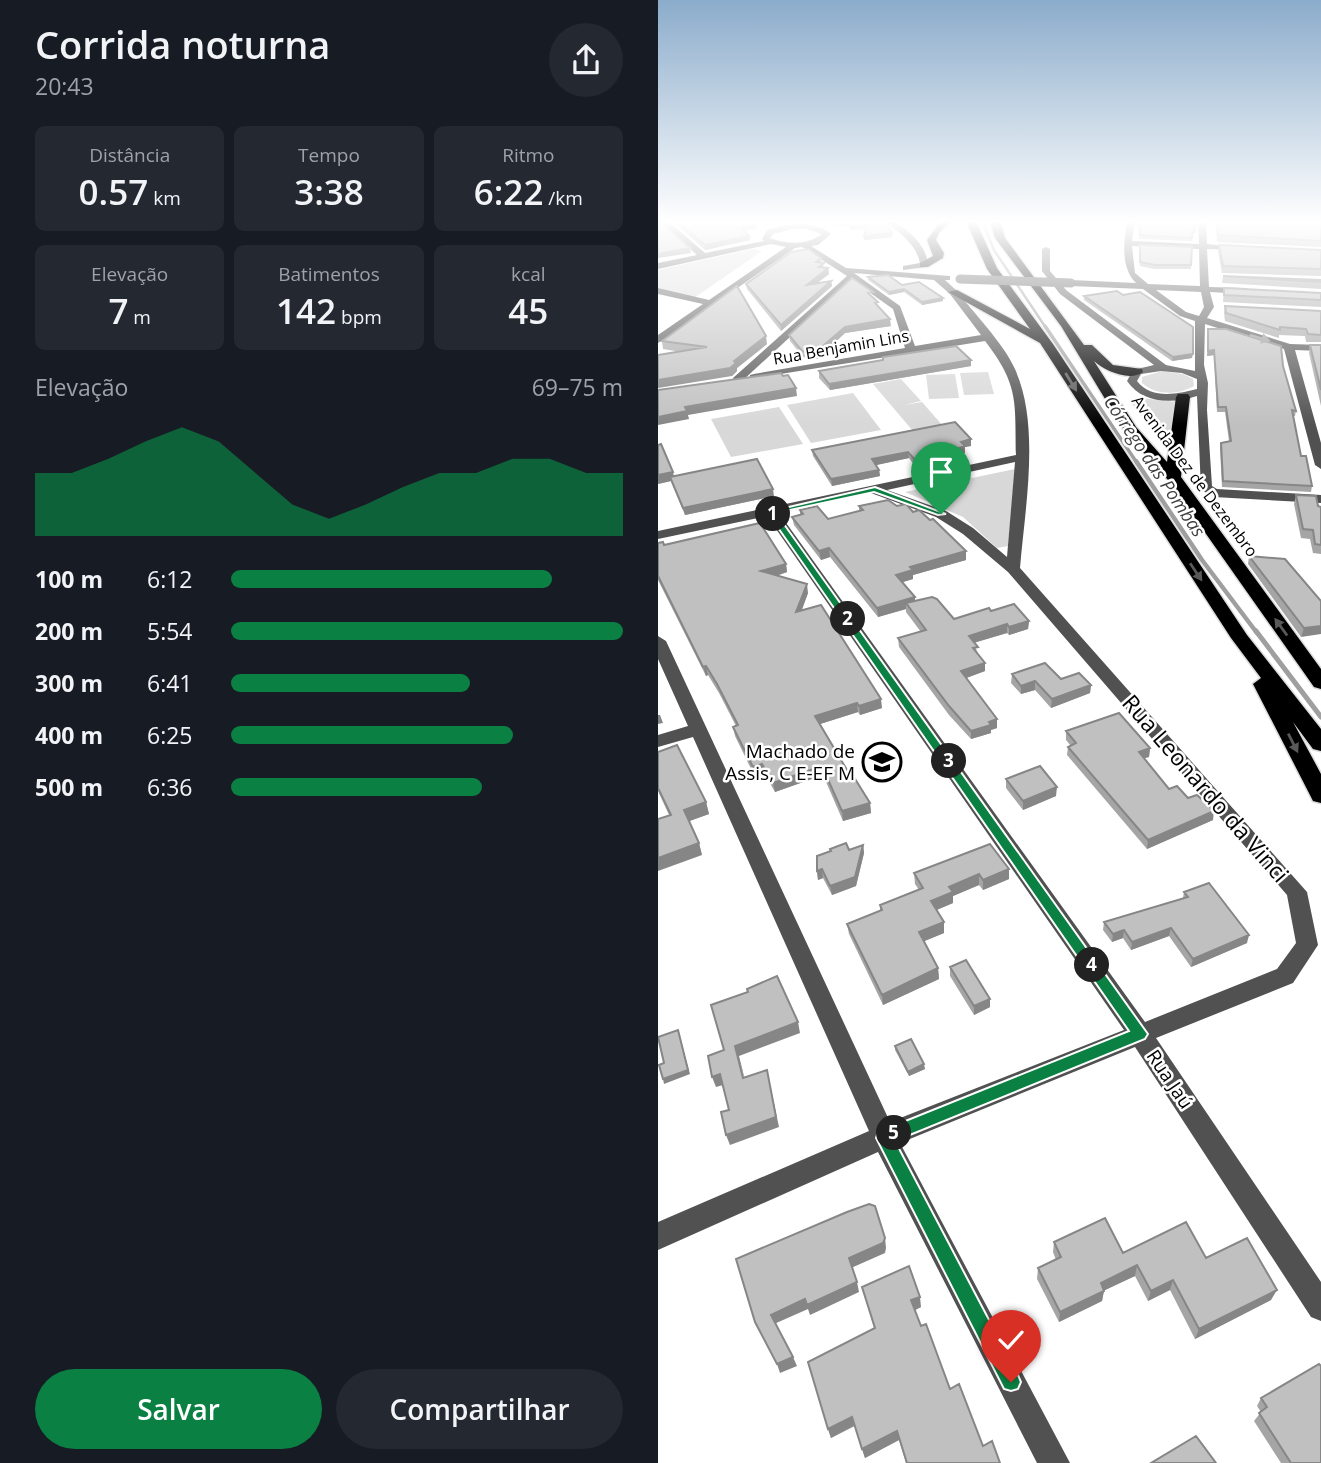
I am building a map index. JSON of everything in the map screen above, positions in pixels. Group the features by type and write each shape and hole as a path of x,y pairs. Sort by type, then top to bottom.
{"highway":[{"path":"1007,289 1047,344 1240,638 1321,744"},
{"name":"Avenida Dez de Dezembro","path":"1039,289 1066,325 1130,429 1173,477 1321,683"},
{"path":"953,292 1047,344"},
{"path":"1066,325 1109,368 1137,372"},
{"path":"1173,477 1183,397"},
{"path":"1240,638 1321,795"}],"street":[{"path":"658,340 708,298 723,289"},
{"path":"737,380 827,289"},
{"path":"871,289 897,308 911,351"},
{"path":"950,289 1007,364 1020,394 1022,457 1013,569"},
{"path":"1061,289 1163,367"},
{"path":"1149,289 1183,314 1200,321 1289,347 1321,348"},
{"path":"1205,289 1209,307 1200,321 1199,365 1206,487 1214,493 1321,499"},
{"path":"1210,289 1257,292"},
{"path":"658,291 689,304 708,298"},
{"path":"1209,307 1222,308"},
{"name":"Rua Benjamin Lins","path":"724,383 988,337"},
{"path":"1289,347 1321,465"},
{"path":"1199,365 1185,370 1163,367 1137,372 1132,381 1143,392 1183,397 1201,410"},
{"path":"1185,370 1201,383"},
{"path":"1183,397 1201,383"},
{"path":"658,535 1022,457"},
{"name":"Rua Leonardo da Vinci","path":"658,1236 884,1138 1285,976 1307,944 1297,892 1013,569 968,531 941,514 875,490"},
{"name":"Rua Jaú","path":"771,512 1140,1034 1321,1307"},
{"path":"658,641 884,1138 1054,1463"},
{"path":"658,741 698,729"}],"shaded area":[{"path":"659,289 707,289 694,298"},
{"path":"1162,371 1183,374 1193,379 1194,386 1168,393 1154,390 1142,383 1142,377"},
{"path":"988,372 994,394 964,395 960,373"},
{"path":"955,374 959,398 929,399 926,375"},
{"path":"901,379 921,401 904,405 922,402 943,426 913,431 873,384"},
{"path":"853,393 881,430 811,443 787,405"},
{"path":"1141,398 1177,402 1169,441 1162,441 1129,400"},
{"path":"779,407 803,444 731,457 711,419"},
{"path":"1015,469 1008,546 997,548 963,517 905,492"}],"building":[{"path":"733,289 739,289 766,336 734,361 736,363 730,368 658,380 658,355 707,347 662,341"},
{"path":"751,289 822,289 781,325"},
{"path":"840,289 869,289 873,292 868,293 878,302 875,303 890,319 845,327 816,352 802,351 789,335"},
{"path":"904,289 930,289 943,298 922,302"},
{"path":"1224,289 1249,289 1321,293 1321,300 1224,295"},
{"path":"1117,291 1123,295 1140,292 1193,327 1193,354 1173,357 1084,296"},
{"path":"1225,306 1321,311 1321,335 1308,334 1306,329 1280,327 1280,330 1226,313"},
{"path":"1208,329 1226,329 1281,346 1283,366 1296,411 1292,410 1301,456 1306,456 1312,486 1223,481 1221,443 1231,441 1226,407 1218,407 1214,350 1208,351"},
{"path":"1310,345 1321,345 1321,390"},
{"path":"956,346 971,360 829,384 819,371 883,360 883,357"},
{"path":"781,373 783,376 788,375 796,388 685,407 687,411 658,417 658,390"},
{"path":"955,422 971,439 961,442 965,446 945,453 948,456 917,462 908,452 872,459 879,470 831,479 812,450"},
{"path":"661,444 673,472 658,475 658,445"},
{"path":"757,459 773,489 683,508 670,477"},
{"path":"1296,495 1316,496 1318,506 1321,507 1321,545 1315,544 1313,530 1303,529"},
{"path":"888,500 897,506 906,504 913,512 919,510 930,520 933,519 966,551 910,567 913,570 896,575 915,597 877,608 829,548 819,551 792,517 803,514 800,510 817,506 828,519 863,510 859,506"},
{"path":"760,523 786,564 761,571 807,584 796,612 821,605 881,699 859,706 857,703 815,716 870,803 842,811 822,766 773,783 762,764 753,767 733,727 738,725 717,684 706,666 703,667 658,576 658,543 663,542 664,545"},
{"path":"1249,556 1285,559 1321,601 1321,626 1304,628"},
{"path":"932,597 937,599 954,619 989,608 991,611 1014,604 1029,621 1009,627 1007,624 969,636 978,647 973,648 985,663 961,671 997,719 989,722 991,725 971,731 898,638 926,630 906,603"},
{"path":"1045,663 1061,679 1079,673 1091,685 1052,699 1035,681 1021,686 1012,674"},
{"path":"1119,713 1150,748 1139,752 1169,789 1177,786 1188,798 1197,795 1214,811 1148,840 1068,747 1076,743 1066,731"},
{"path":"677,745 706,802 684,810 699,843 658,858 658,819 671,815 658,788 658,752"},
{"path":"1040,766 1057,787 1023,801 1006,779"},
{"path":"846,843 849,850 863,845 855,877 830,886 822,869 817,871 817,856"},
{"path":"990,844 1009,869 983,880 979,874 949,887 953,892 931,901 944,922 919,932 938,968 882,995 847,924 882,910 880,905 923,888 914,873"},
{"path":"1209,883 1249,935 1193,959 1171,928 1132,942 1124,930 1113,934 1104,922 1188,897 1184,892"},
{"path":"966,960 990,999 974,1006 950,967"},
{"path":"777,976 798,1022 735,1046 743,1078 767,1070 776,1117 726,1135 721,1112 729,1110 720,1074 712,1077 708,1056 724,1050 711,1005 748,992 747,989"},
{"path":"678,1030 688,1070 663,1079 659,1065 664,1063 658,1037"},
{"path":"911,1039 924,1064 908,1072 895,1046"},
{"path":"869,1204 875,1206 885,1238 883,1243 849,1258 857,1282 807,1305 805,1299 771,1315 793,1357 777,1364 755,1322 736,1259"},
{"path":"1105,1218 1123,1253 1186,1222 1206,1258 1247,1238 1277,1290 1199,1329 1173,1280 1151,1291 1137,1265 1101,1283 1104,1291 1060,1312 1038,1268 1061,1257 1054,1242"},
{"path":"909,1266 920,1297 911,1300 921,1326 926,1324 950,1389 959,1384 983,1446 992,1441 1000,1463 907,1463 897,1431 862,1449 852,1417 828,1429 808,1362 875,1328 862,1287"},
{"path":"1319,1364 1321,1463 1291,1463 1259,1413 1267,1407 1261,1398"},
{"path":"1196,1436 1216,1463 1151,1463"}],"waterway":[{"name":"Córrego das Pombas","path":"1020,289 1046,328"},
{"name":"Córrego das Pombas","path":"1045,326 1137,463"},
{"name":"Córrego das Pombas","path":"1136,461 1202,560 1257,633"},
{"name":"Córrego das Pombas","path":"1256,631 1321,717"}],"place":[{"name":"Machado de Assis, C E-EF M","path":"882,762"}],"route":[{"path":"941,514 875,490 771,512 1140,1034 884,1138 1011,1382"}]}
